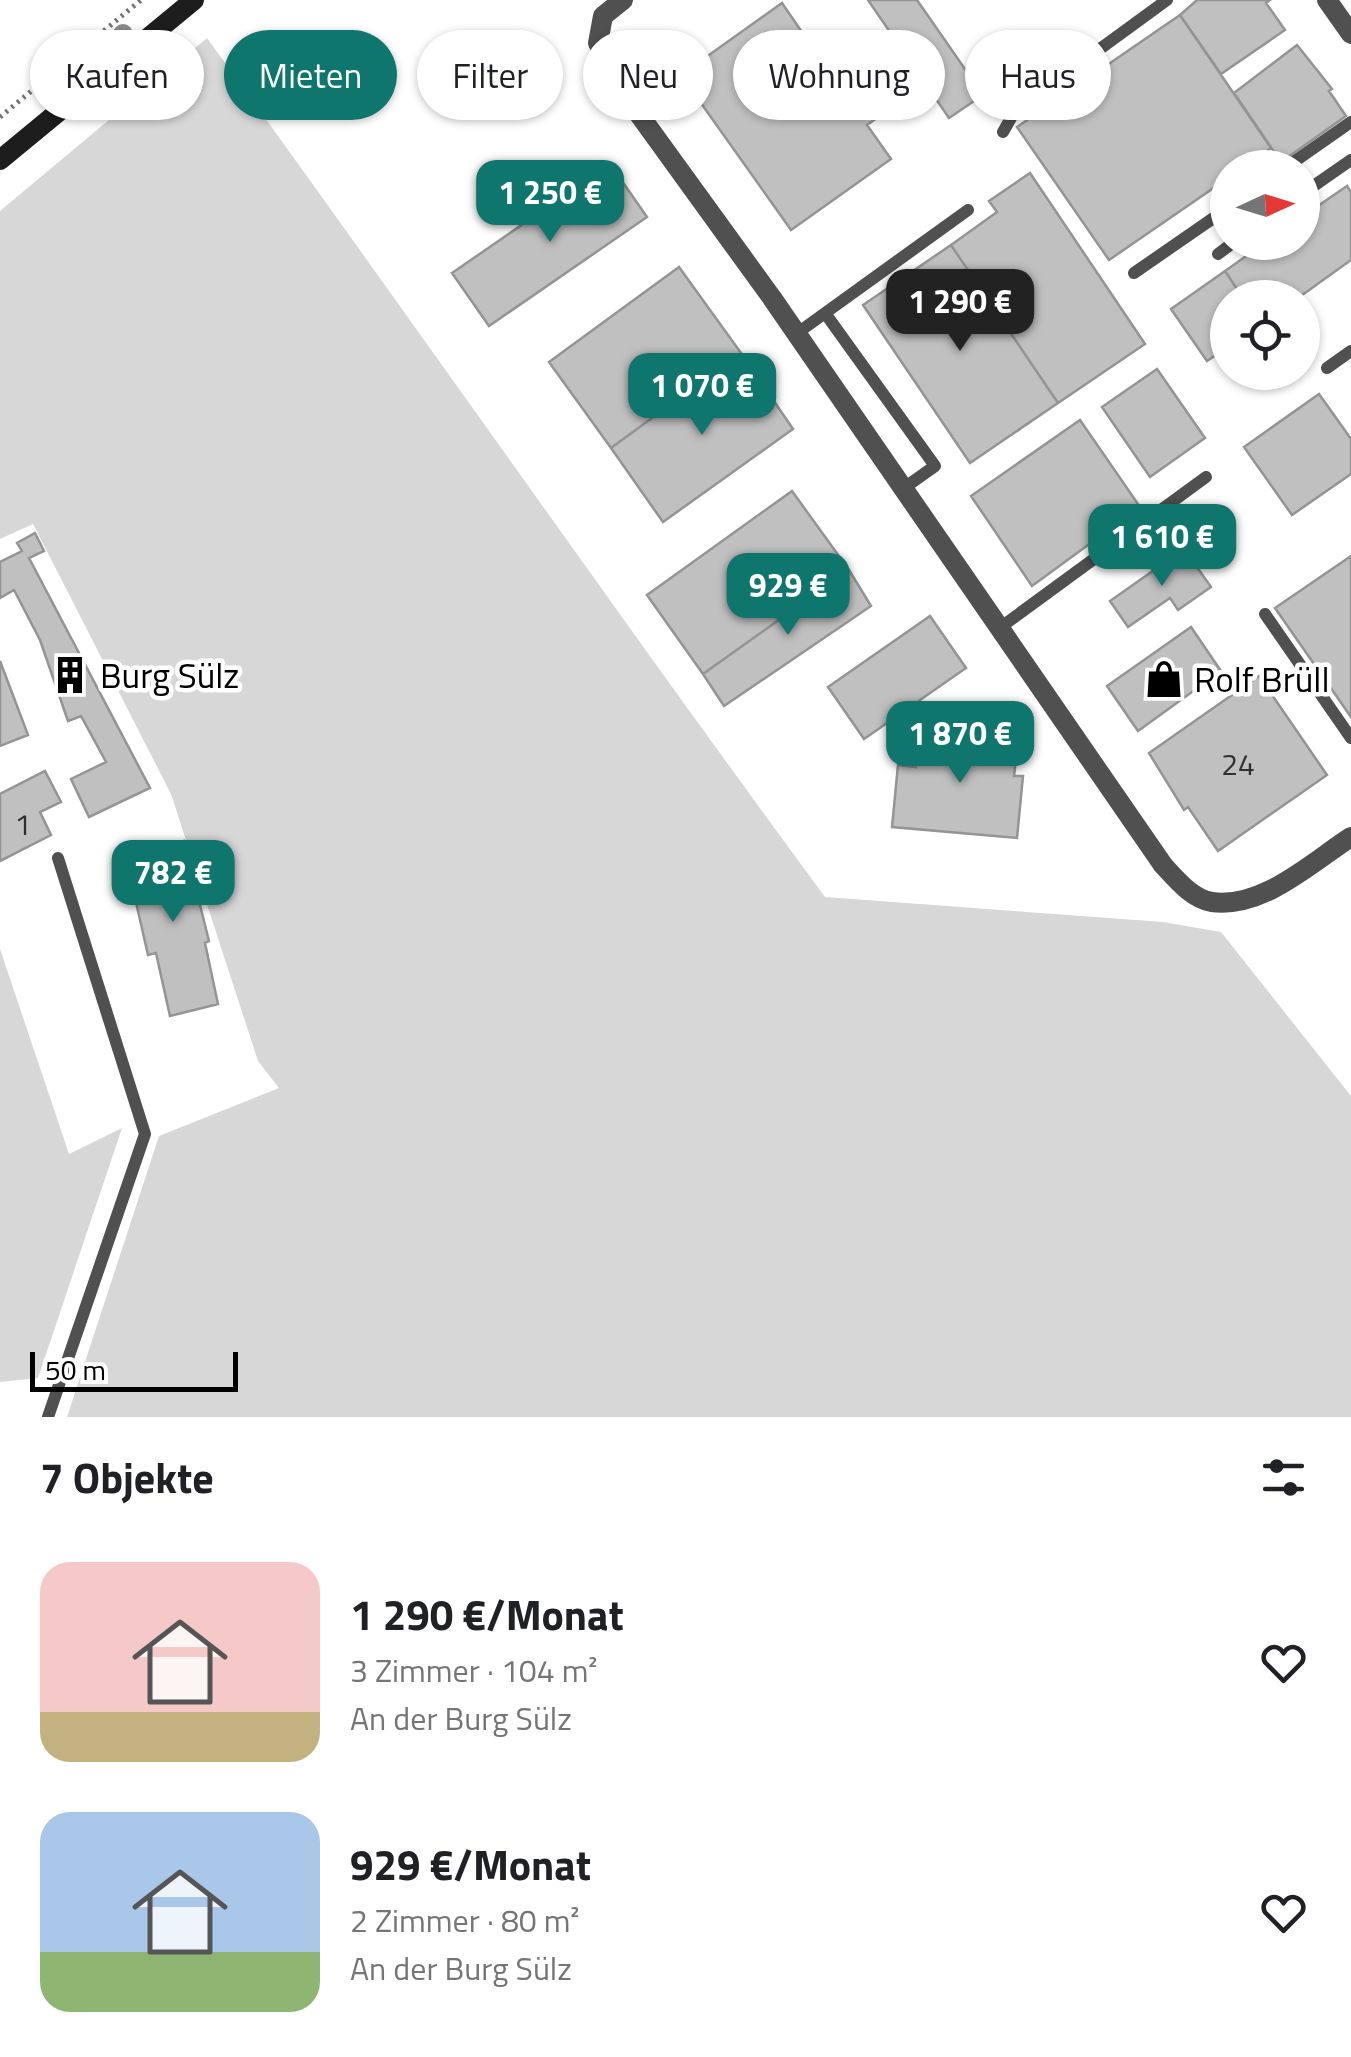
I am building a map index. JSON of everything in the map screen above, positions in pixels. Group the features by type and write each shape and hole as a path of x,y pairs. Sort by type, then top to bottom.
{"main road":[{"path":"0,160 194,0"}],"street":[{"path":"622,0 603,16 598,43 624,94 904,488 1163,865 1194,893 1211,902 1243,899 1267,892 1351,837"},
{"path":"1327,0 1351,34"}],"lane":[{"path":"1003,132 1014,111 1167,0"},
{"path":"1311,150 1351,122"},
{"path":"1320,182 1351,160"},
{"path":"796,334 968,210"},
{"path":"1134,273 1210,220"},
{"path":"824,314 936,466 904,488"},
{"path":"1327,368 1351,352"},
{"path":"1000,627 1206,477"},
{"path":"1265,614 1351,738"},
{"path":"48,1417 145,1134 58,858"}],"path":[{"path":"0,117 141,0"}],"shaded area":[{"path":"207,38 224,62 224,120 266,120 825,897 1163,922 1221,932 1351,1096 1351,1417 67,1417 159,1136 279,1088 258,1061 171,794 33,524 0,539 0,211 109,120 204,120"},
{"path":"0,949 69,1154 122,1128 38,1378 0,1382"}],"building":[{"path":"868,0 917,0 938,30 889,30"},
{"path":"1197,0 1270,0 1266,3 1285,30 1221,74 1180,15"},
{"path":"782,3 801,30 744,30"},
{"path":"1180,15 1271,148 1210,150 1210,190 1109,260 1017,127 1027,120 1111,120 1111,62"},
{"path":"733,38 733,120 874,120 867,125 891,159 791,230 713,120 713,52"},
{"path":"945,40 965,69 965,107 949,118 945,112"},
{"path":"1297,45 1332,89 1329,91 1346,116 1298,150 1273,150 1234,93"},
{"path":"610,164 647,217 489,326 452,273"},
{"path":"1030,173 1145,344 1058,403 951,245 997,212 989,201"},
{"path":"1347,186 1351,192 1351,260 1320,282 1231,280 1225,271 1241,260 1320,260 1320,205"},
{"path":"951,245 1058,403 970,463 863,305"},
{"path":"679,267 741,353 611,448 549,362"},
{"path":"1225,271 1231,280 1212,280"},
{"path":"1210,282 1210,359 1207,361 1171,309"},
{"path":"741,353 793,429 663,522 611,448"},
{"path":"1157,369 1205,438 1150,477 1102,407"},
{"path":"1319,394 1351,439 1351,474 1292,515 1244,447"},
{"path":"1080,420 1140,507 1032,586 971,496"},
{"path":"792,491 849,570 703,674 647,595"},
{"name":"Burg Sülz","path":"35,533 44,551 29,558 150,788 89,817 71,779 106,762 81,716 68,721 40,640 14,590 0,598 0,562 22,551 17,543"},
{"path":"1184,549 1211,587 1178,610 1170,598 1128,627 1110,601"},
{"path":"1351,556 1351,717 1275,608"},
{"path":"849,570 871,606 724,706 703,674"},
{"path":"930,616 966,668 864,739 828,687"},
{"name":"Rolf Brüll","path":"1191,627 1221,671 1138,731 1107,686"},
{"name":"Burg Sülz","path":"0,661 28,735 0,746"},
{"path":"1259,676 1327,775 1218,851 1188,807 1184,810 1149,753"},
{"path":"929,732 988,734 1007,738 1017,750 1014,776 1023,776 1017,838 892,827 898,765 916,767 918,740"},
{"name":"Burg Sülz","path":"45,771 61,802 40,812 51,835 0,861 0,794"},
{"path":"184,841 209,941 205,943 218,1004 170,1016 156,953 148,955 125,854"}],"place":[{"name":"Burg Sülz","path":"70,675"},
{"name":"Rolf Brüll","path":"1164,679"}]}
